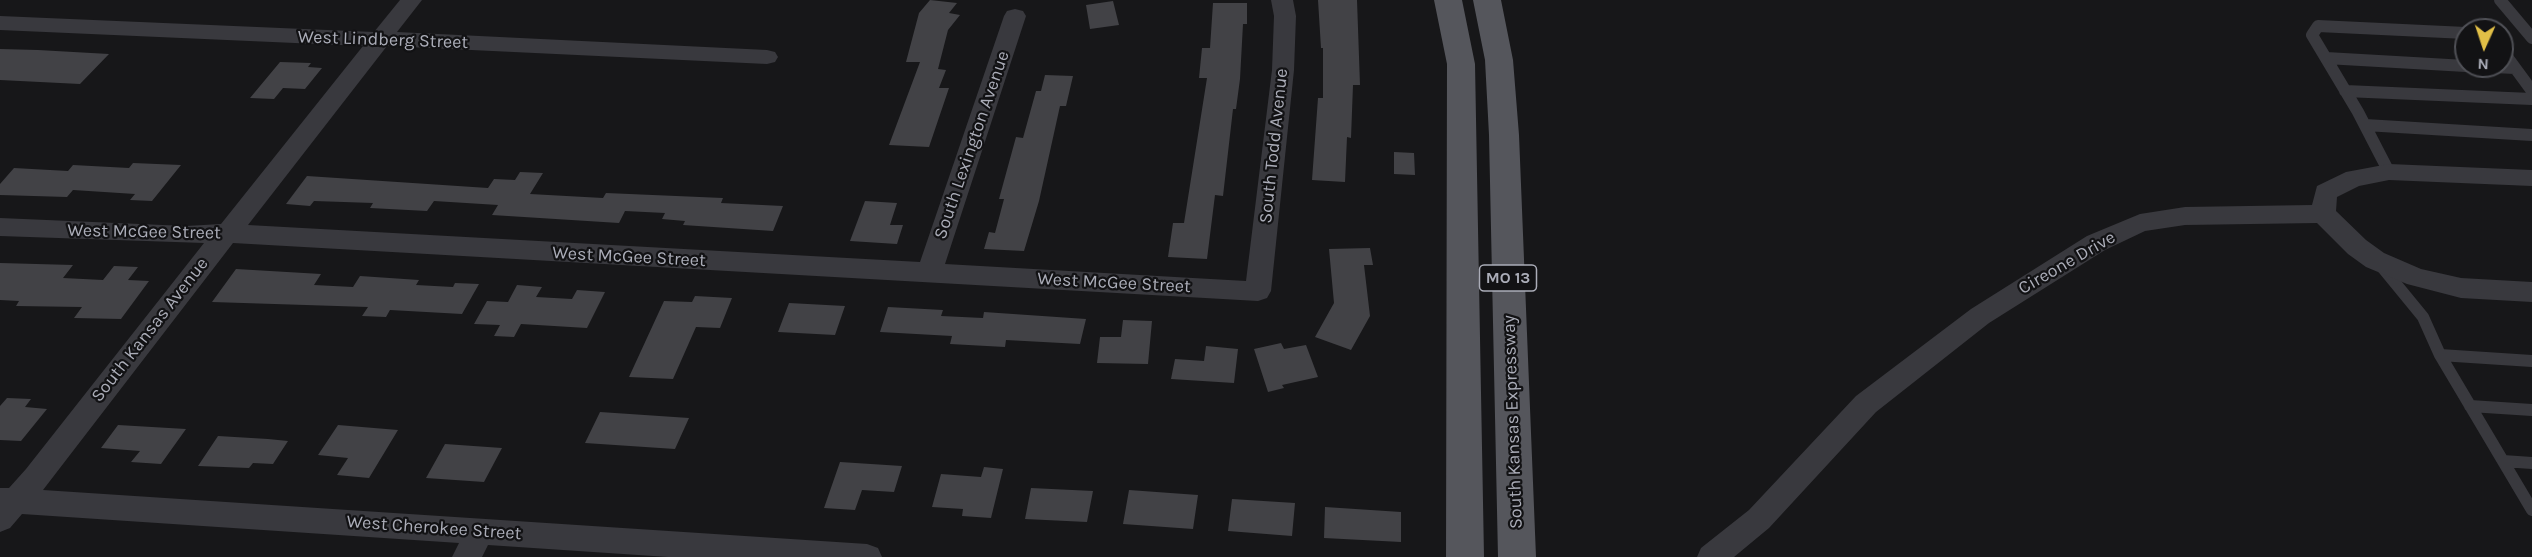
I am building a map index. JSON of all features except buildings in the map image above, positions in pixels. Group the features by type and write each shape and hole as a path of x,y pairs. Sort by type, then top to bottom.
{"main road":[{"name":"MO 13","path":"1448,0 1461,64 1465,557"},
{"name":"South Kansas Expressway","path":"1487,0 1499,60 1504,135 1517,557"}],"street":[{"name":"South Kansas Avenue","path":"5,507 36,478 225,234 242,216 411,0"},
{"name":"South Todd Avenue","path":"1258,291 1283,70 1285,16 1282,0"},
{"name":"South Lexington Avenue","path":"929,273 1015,16"},
{"name":"West Lindberg Street","path":"0,23 766,57"},
{"path":"2532,178 2389,172 2354,178 2326,192 2323,214 2357,247 2375,260 2416,277 2461,288 2532,292"},
{"name":"Cireone Drive","path":"1712,557 1759,519 1866,404 1980,316 2096,243 2140,223 2185,216 2323,214"},
{"name":"West McGee Street","path":"0,227 186,235 225,234 1258,291"},
{"name":"West Cherokee Street","path":"5,507 480,530 867,557"},
{"path":"467,557 480,530"}],"lane":[{"path":"2500,0 2532,38"},
{"path":"2389,172 2365,125 2312,35 2318,26 2454,32"},
{"path":"2326,58 2454,65"},
{"path":"2515,68 2532,91"},
{"path":"2345,91 2532,99"},
{"path":"2365,125 2532,135"},
{"path":"2375,260 2404,291 2423,317 2440,355 2532,510"},
{"path":"2440,355 2532,361"},
{"path":"2470,406 2532,410"},
{"path":"2503,461 2532,463"}]}
